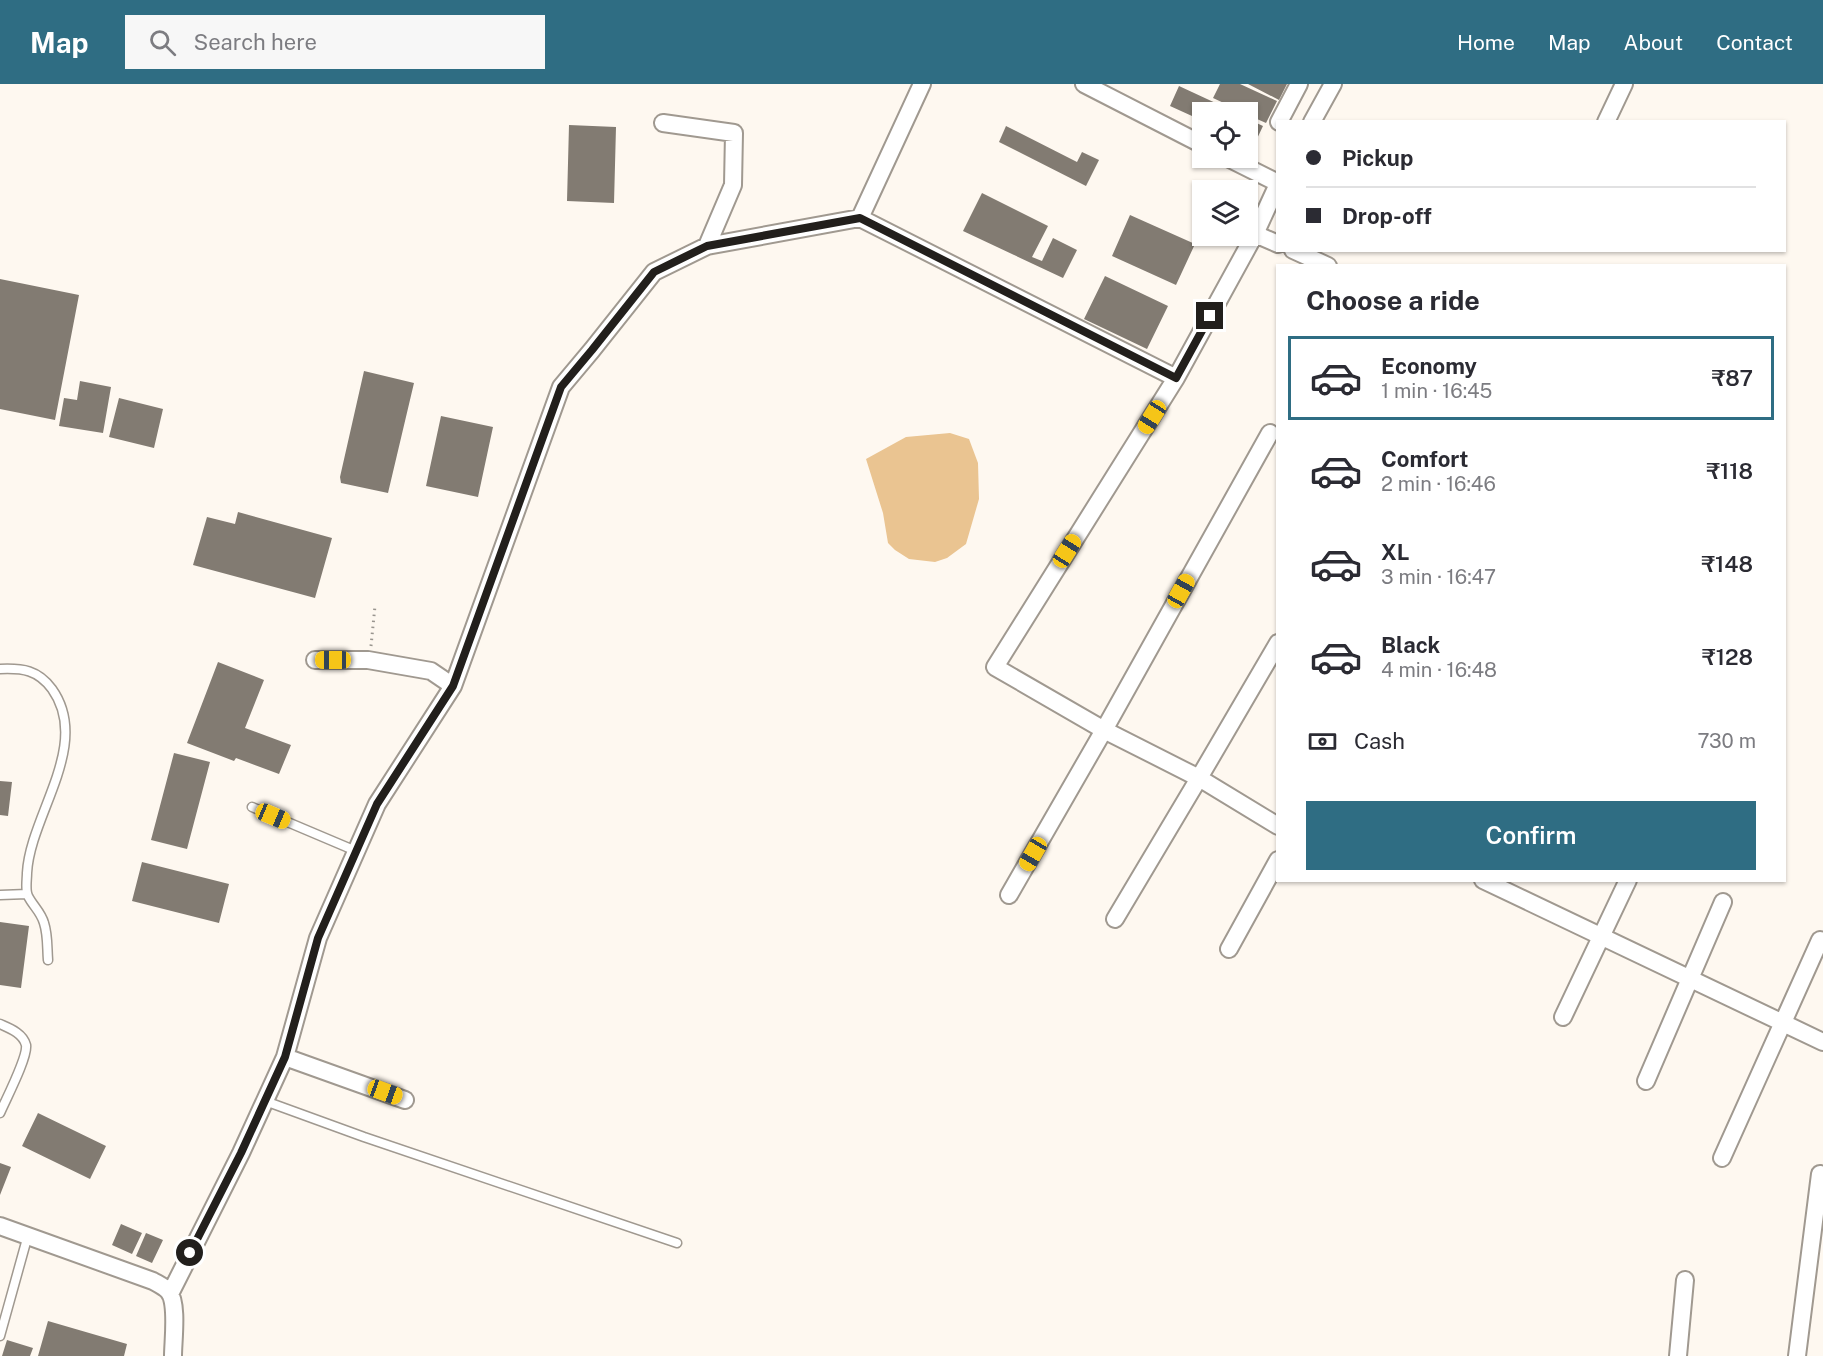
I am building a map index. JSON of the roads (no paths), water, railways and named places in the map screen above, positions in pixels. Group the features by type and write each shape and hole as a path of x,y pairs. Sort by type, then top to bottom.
{"street":[{"path":"860,218 922,84"},
{"path":"1084,84 1192,139"},
{"path":"1280,120 1299,84"},
{"path":"1313,120 1333,84"},
{"path":"1607,120 1624,84"},
{"path":"663,123 734,133 733,184 707,246"},
{"path":"1248,168 1276,182"},
{"path":"1258,227 1276,187"},
{"path":"170,1294 285,1057 318,938 377,804 453,686 561,387 654,272 707,246 860,218 1176,378"},
{"path":"1258,235 1276,243"},
{"path":"1248,246 1176,378 995,667 1104,730 1199,778 1276,825"},
{"path":"1298,252 1323,261"},
{"path":"1010,896 1270,433"},
{"path":"1115,919 1276,646"},
{"path":"315,660 370,660 430,671 453,686"},
{"path":"1229,949 1276,864"},
{"path":"1492,882 1513,887 1601,936 1823,1042"},
{"path":"1563,1017 1627,882"},
{"path":"1646,1082 1723,902"},
{"path":"1722,1158 1820,940"},
{"path":"285,1057 405,1100"},
{"path":"1797,1356 1821,1174"},
{"path":"0,1226 153,1281 170,1294 174,1310 173,1356"},
{"path":"1678,1356 1684,1280"}],"lane":[{"path":"0,669 33,671 48,684 58,698 65,720 65,742 61,765 32,844 27,871 27,894 41,914 44,923 48,960"},
{"path":"252,807 356,851"},
{"path":"0,895 27,894"},
{"path":"0,1024 17,1032 26,1043 26,1055 0,1113"},
{"path":"265,1101 677,1243"},
{"path":"0,1336 28,1235"}]}
